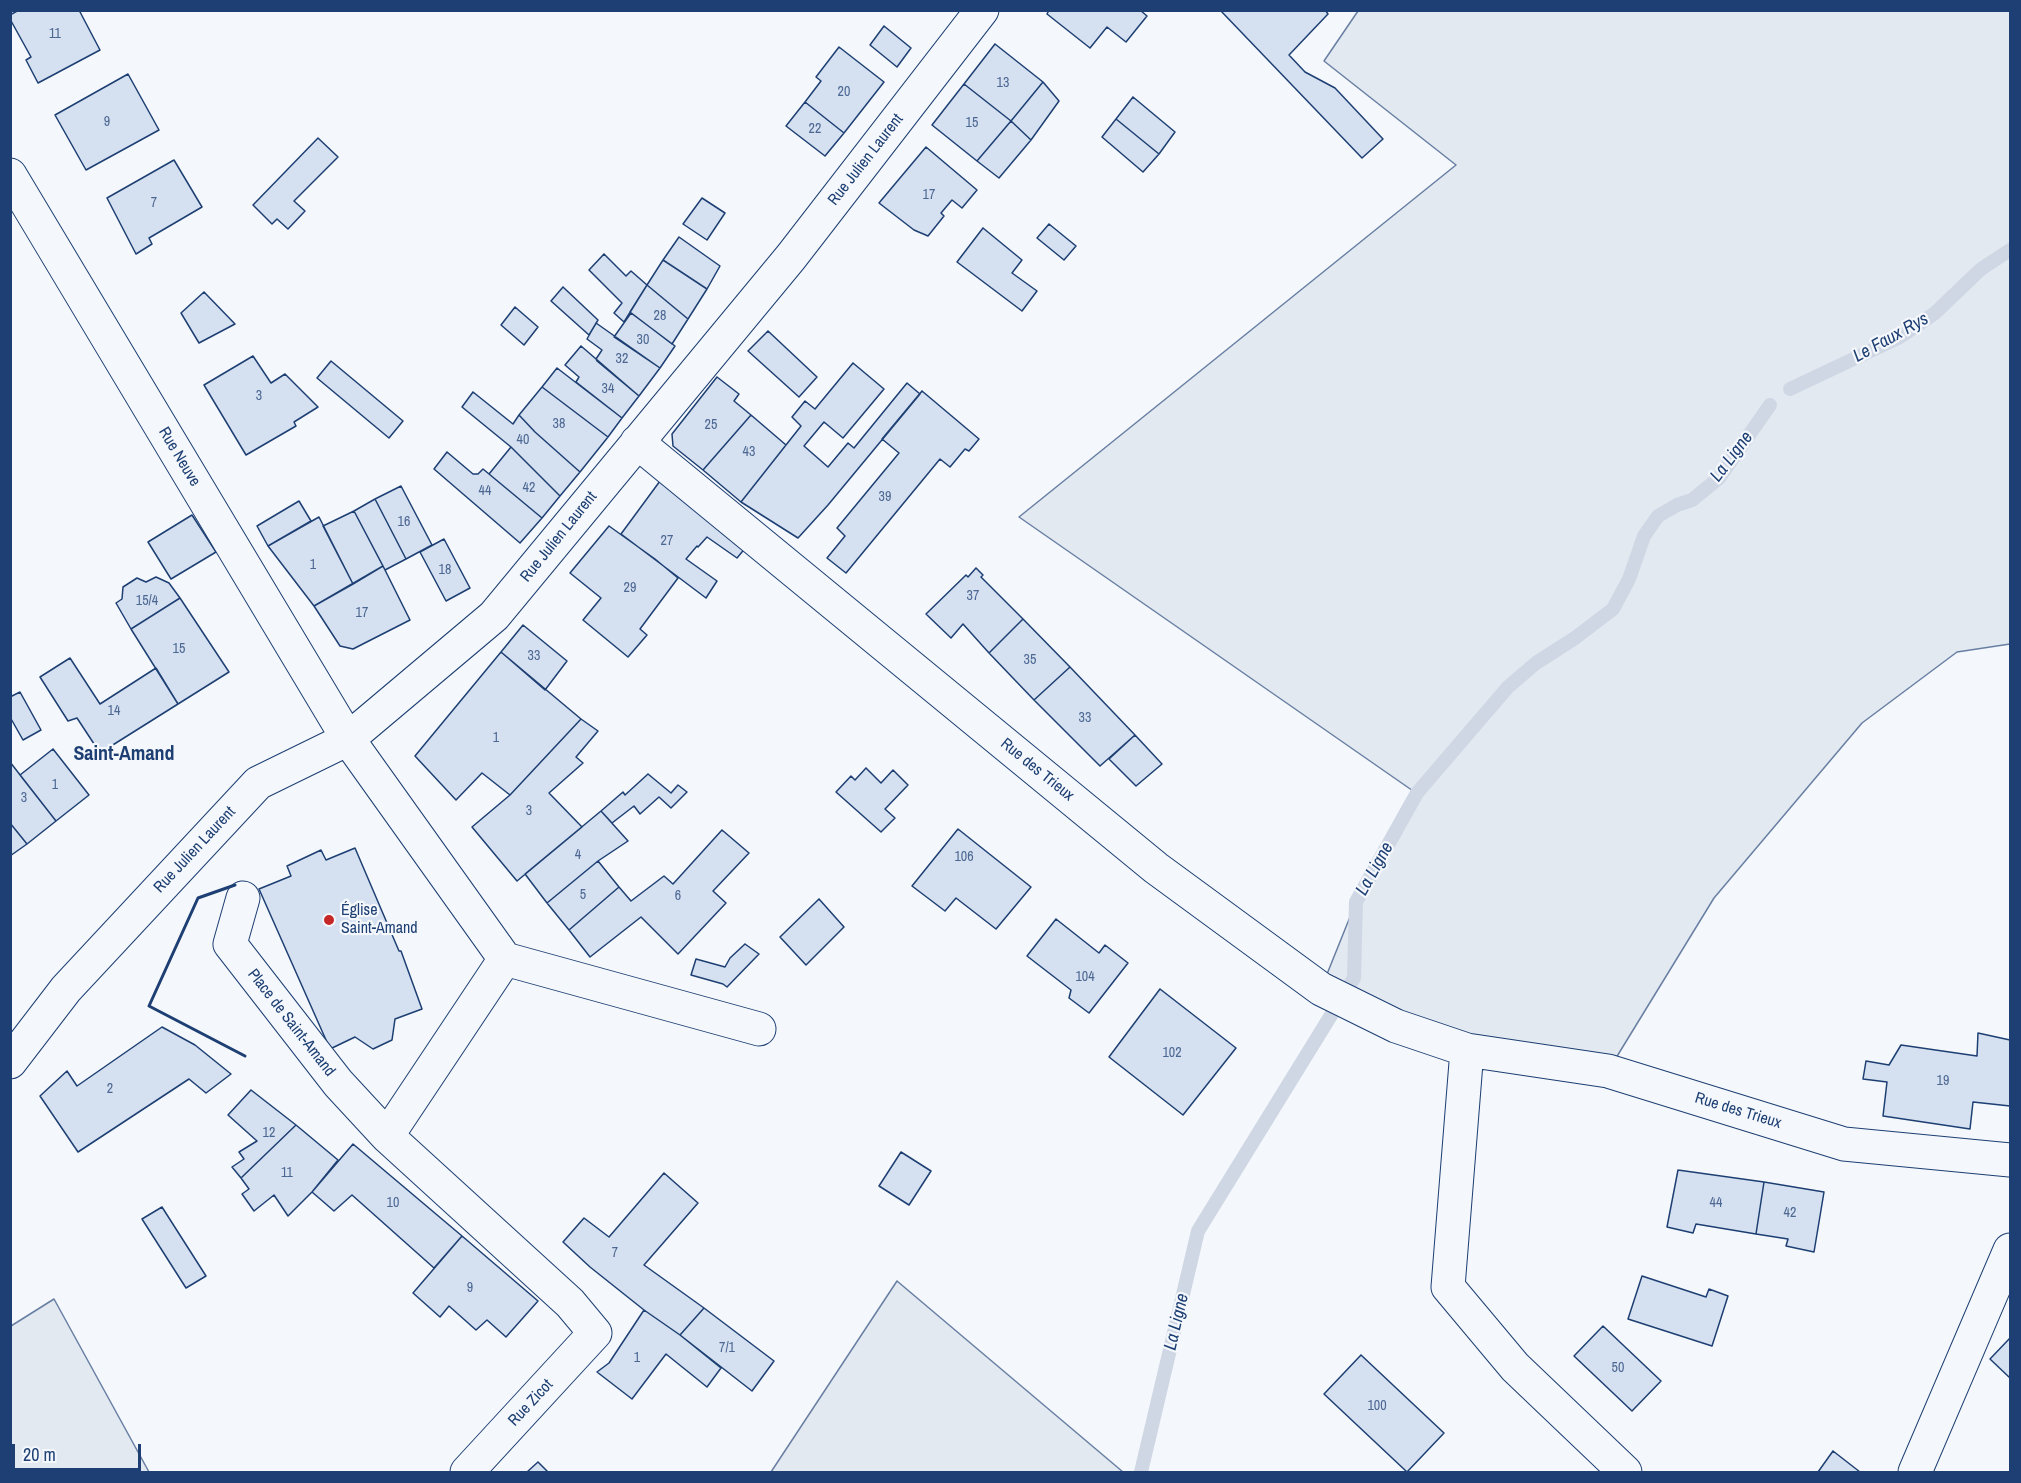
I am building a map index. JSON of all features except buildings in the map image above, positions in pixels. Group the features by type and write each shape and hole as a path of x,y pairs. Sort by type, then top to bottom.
{"street":[{"name":"Rue Julien Laurent","path":"10,1062 66,989 258,783 348,739 494,616 791,257 982,10"},
{"name":"Rue Neuve","path":"10,175 348,739"},
{"name":"Rue des Trieux","path":"637,442 1156,868 1321,989 1396,1026 1467,1050 1608,1071 1844,1144 2010,1160"},
{"path":"348,739 504,958 759,1029"},
{"name":"Place de Saint-Amand","path":"243,898 230,944 338,1083 387,1136 570,1303 595,1333"},
{"path":"387,1136 504,958"},
{"path":"1467,1050 1448,1287 1515,1367 1625,1473"},
{"path":"1915,1473 2010,1250"},
{"name":"Rue Zicot","path":"467,1473 595,1333"}],"shaded area":[{"path":"1358,11 2010,11 2010,644 1957,652 1862,723 1714,898 1608,1071 1467,1050 1321,989 1356,902 1416,793 1019,517 1456,165 1324,61"},
{"path":"897,1281 1123,1472 771,1472"},
{"path":"54,1299 149,1472 11,1472 11,1326"}],"waterway":[{"name":"Le Faux Rys","path":"1790,389 1900,337 1935,313 1981,269 2010,250"},
{"name":"La Ligne","path":"1141,1472 1198,1231 1354,978 1356,902 1417,793 1508,687 1536,663 1575,638 1613,609 1629,579 1644,536 1658,516 1677,505 1692,500 1719,478 1770,405"}],"wall":[{"path":"235,885 198,898 149,1006 245,1056"}],"place":[{"name":"Église Saint-Amand","path":"329,920"}],"district":[{"name":"Saint-Amand","path":"124,755"}]}
